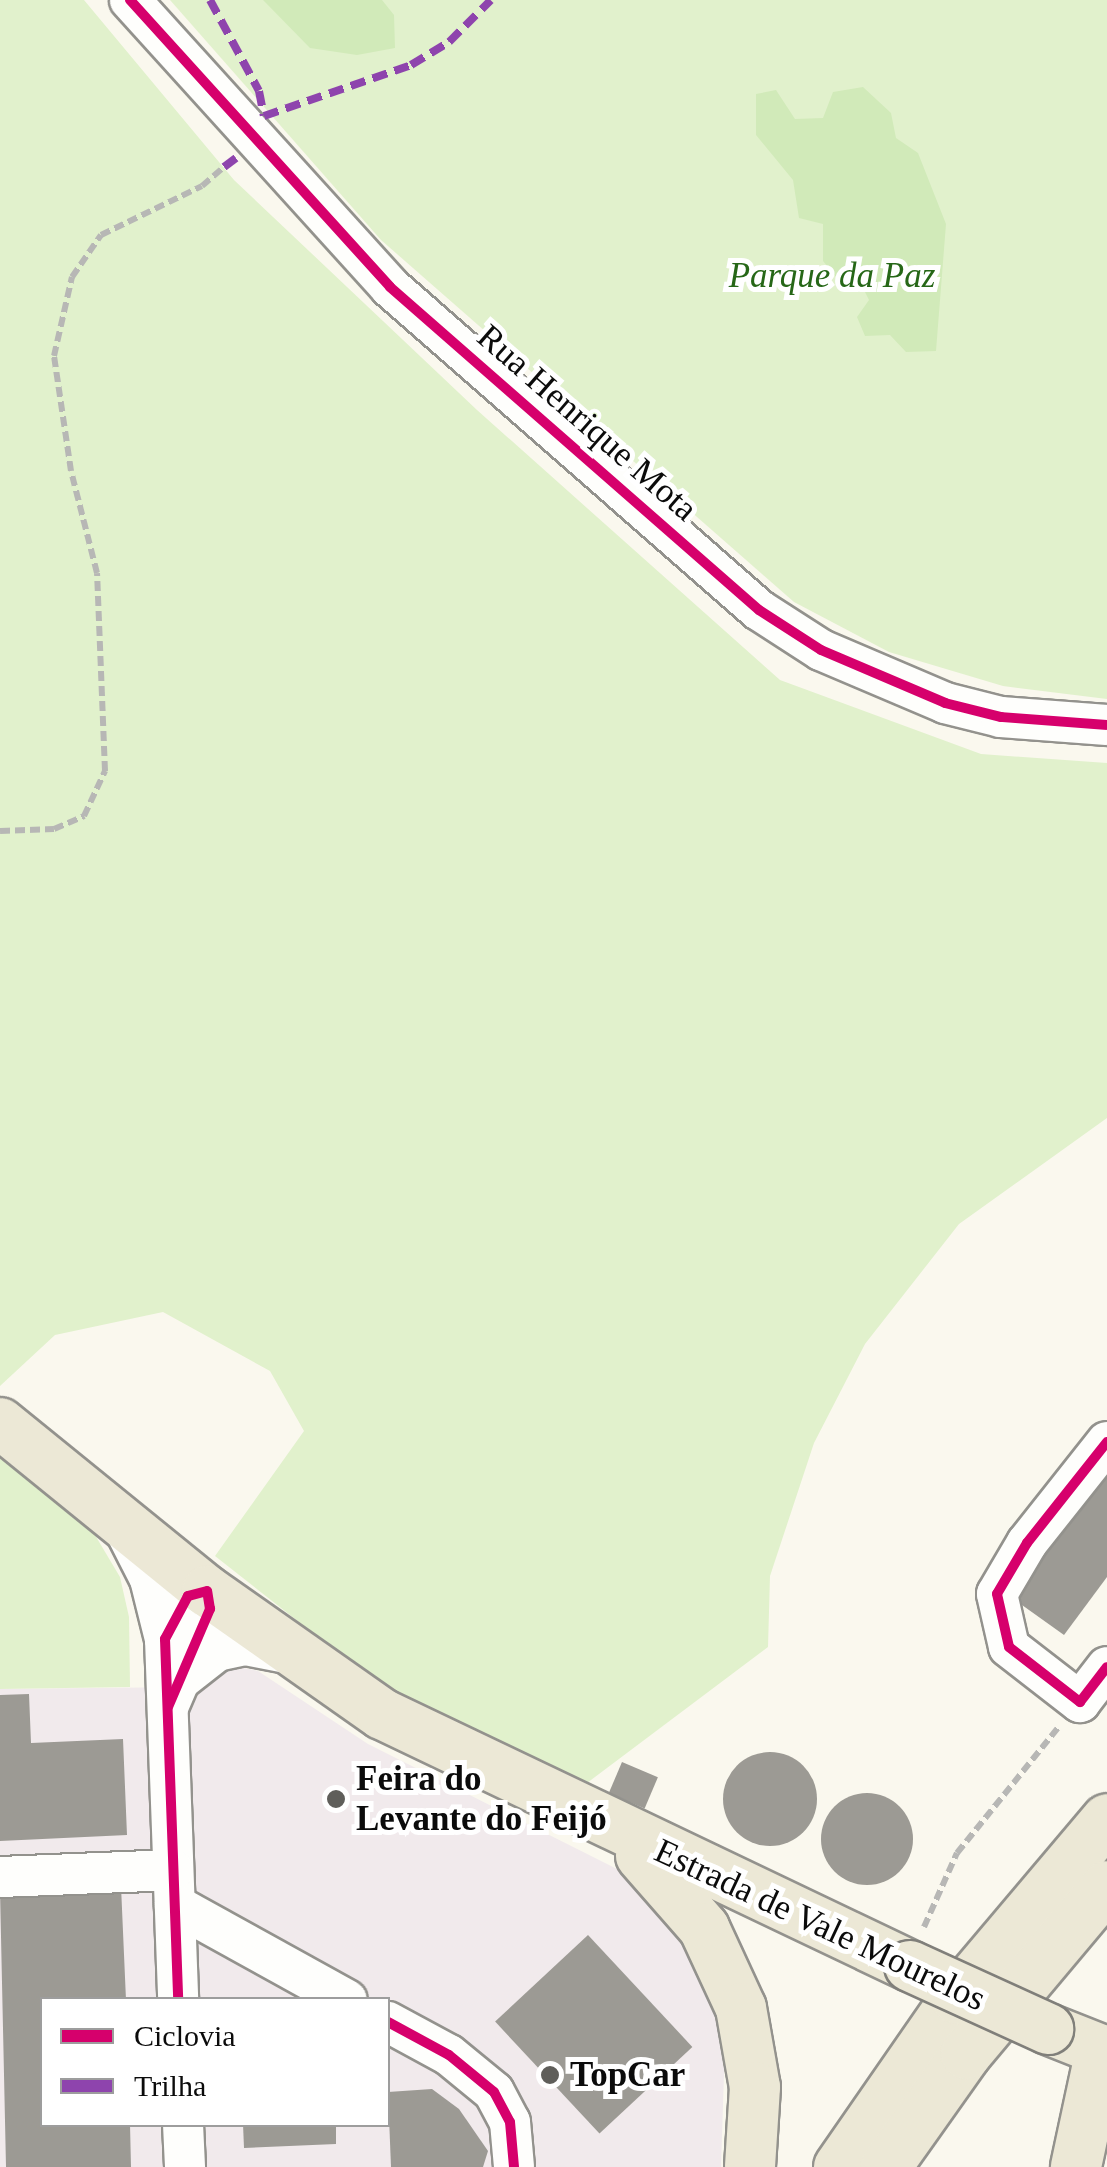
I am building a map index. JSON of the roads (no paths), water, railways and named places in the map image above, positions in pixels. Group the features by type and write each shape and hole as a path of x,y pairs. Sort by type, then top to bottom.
{"main road":[{"name":"Estrada de Vale Mourelos","path":"0,1423 207,1590 292,1654 382,1714 552,1800 914,1954 1048,2029 1104,2052"},
{"path":"552,1800 649,1862 720,1955 752,2055 750,2167"},
{"path":"839,2167 956,1998 1107,1820"},
{"path":"886,2167 966,2054 1107,1886"},
{"path":"1076,2167 1104,2052"}],"street":[{"name":"Rua Henrique Mota","path":"130,0 390,287 760,610 821,650 945,702 1001,717 1107,726"},
{"path":"1107,1442 1027,1543 997,1594 1008,1647 1080,1702 1107,1667"},
{"path":"120,1520 150,1579 174,1693 173,1873 178,1997"},
{"path":"165,1639 188,1596 207,1590 210,1609 174,1693"},
{"path":"174,1693 217,1651 246,1645 292,1654"},
{"path":"0,1852 173,1873 343,1997"},
{"path":"0,1877 173,1873"},
{"path":"390,2023 449,2055 494,2092 510,2122 514,2167"},
{"path":"183,2127 185,2167"}],"place":[{"name":"Feira do Levante do Feijó","path":"336,1799"},
{"name":"TopCar","path":"550,2075"}],"park label":[{"name":"Parque da Paz","path":"832,276"}]}
